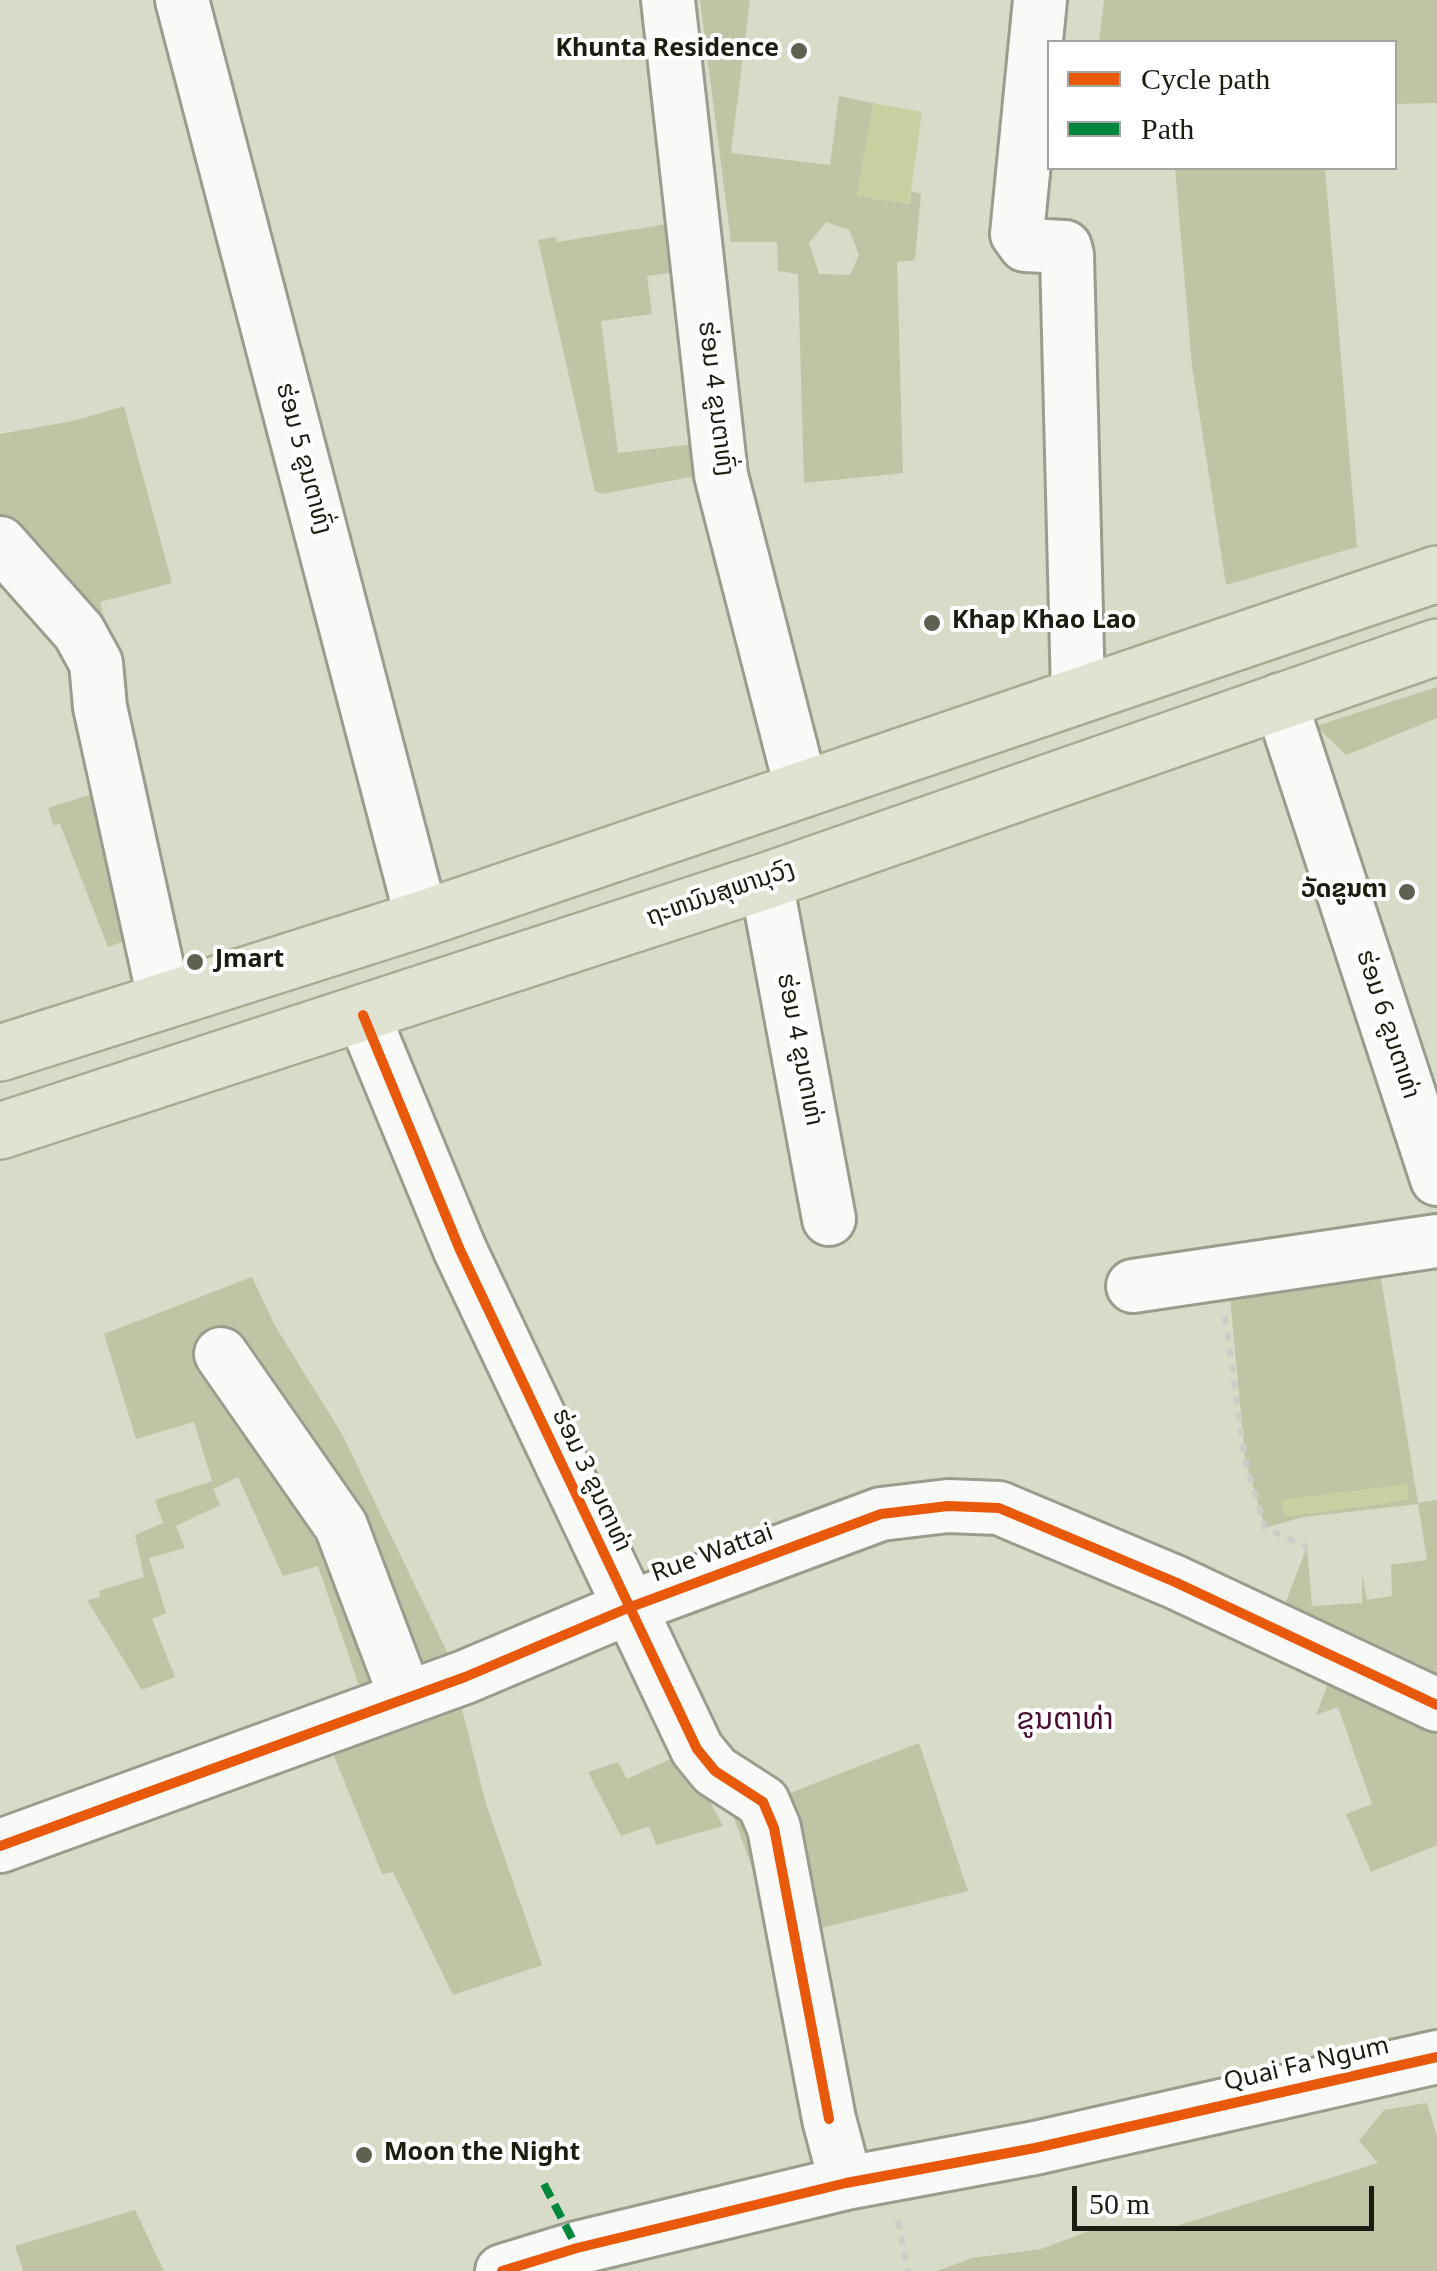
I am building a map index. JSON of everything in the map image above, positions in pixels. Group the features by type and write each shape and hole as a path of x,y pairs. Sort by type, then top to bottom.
{"highway":[{"path":"0,1051 422,919 1437,574"},
{"name":"ຖະຫນົນສຸພານຸວົງ","path":"0,1131 766,881 1437,647"}],"street":[{"name":"ຮ່ອມ 5 ຂູນຕາທົ່ງ","path":"182,0 422,919"},
{"name":"ຮ່ອມ 4 ຂູນຕາທົ່ງ","path":"668,0 721,475 802,791"},
{"path":"1040,0 1017,234 1025,245 1065,247 1067,256 1078,693"},
{"path":"0,543 79,632 96,663 100,707 164,998"},
{"name":"ຮ່ອມ 6 ຂູນຕາທ່າ","path":"1280,700 1437,1179"},
{"name":"ຮ່ອມ 4 ຂູນຕາທ່າ","path":"766,881 830,1219"},
{"name":"ຮ່ອມ 3 ຂູນຕາທ່າ","path":"363,1015 460,1250 697,1749 715,1771 763,1802 774,1828 829,2119 846,2184"},
{"path":"1133,1286 1437,1242"},
{"path":"221,1354 340,1526 406,1698"},
{"name":"Rue Wattai","path":"0,1846 406,1698 628,1608 881,1514 948,1506 999,1508 1175,1582 1437,1704"},
{"name":"Quai Fa Ngum","path":"502,2271 577,2248 846,2184 1437,2057"}],"path":[{"path":"1218,1272 1244,1459 1266,1528 1307,1547"},
{"path":"903,2252 908,2271"}],"shaded area":[{"path":"700,0 750,0 731,153 830,165 839,96 873,103 857,196 910,204 911,191 921,194 915,260 897,262 903,473 804,483 798,274 778,271 777,242 731,242","holes":["826,222 849,230 859,255 850,275 819,274 809,243"]},
{"path":"1104,0 1437,0 1437,103 1397,104 1397,40 1099,40"},
{"path":"873,103 922,112 909,204 857,196"},
{"path":"1175,170 1325,170 1357,547 1226,585 1192,366"},
{"path":"673,223 677,272 647,276 652,314 601,321 618,453 704,443 706,474 602,494 595,491 538,240 556,237 557,242"},
{"path":"124,406 172,583 100,602 112,650 0,524 0,434 73,421"},
{"path":"1437,687 1437,718 1346,755 1316,726"},
{"path":"99,792 144,934 108,947 60,824 53,825 48,808"},
{"path":"1379,1266 1418,1503 1437,1500 1437,1685 1282,1612 1307,1547 1312,1606 1362,1603 1362,1573 1367,1600 1392,1596 1391,1565 1427,1560 1418,1504 1303,1517 1265,1528 1245,1459 1230,1297"},
{"path":"252,1277 275,1326 342,1434 449,1656 367,1709 318,1566 283,1576 238,1477 213,1489 220,1505 176,1526 185,1548 149,1558 166,1613 152,1619 175,1677 142,1690 87,1600 100,1597 99,1591 144,1577 135,1535 163,1523 155,1500 212,1481 194,1422 136,1439 104,1334"},
{"path":"1407,1484 1409,1500 1284,1517 1282,1500"},
{"path":"1330,1678 1437,1718 1437,1845 1371,1872 1346,1814 1372,1804 1338,1707 1316,1715"},
{"path":"462,1709 486,1804 542,1965 453,1995 393,1872 382,1874 332,1751"},
{"path":"919,1743 968,1891 778,1939 733,1815"},
{"path":"684,1753 723,1826 656,1845 649,1826 621,1836 588,1772 618,1762 627,1779"},
{"path":"1427,2103 1437,2136 1437,2271 937,2271 972,2258 1041,2249 1097,2228 1173,2227 1378,2163 1359,2141 1384,2110"},
{"path":"135,2210 164,2271 23,2271 15,2246"}],"marked path":[{"path":"544,2184 577,2248"}],"cycle path":[{"path":"363,1015 460,1250 697,1749 715,1771 763,1802 774,1828 829,2119"},
{"path":"0,1846 465,1677 628,1608 881,1514 948,1506 999,1508 1175,1582 1437,1705"},
{"path":"502,2271 577,2248 846,2183 1035,2148 1437,2057"}],"place":[{"name":"Khunta Residence","path":"799,51"},
{"name":"Khap Khao Lao","path":"932,623"},
{"name":"ວັດຂູນຕາ","path":"1407,892"},
{"name":"Jmart","path":"195,962"},
{"name":"Moon the Night","path":"364,2155"}],"district":[{"name":"ຂູນຕາທ່າ","path":"1065,1722"}]}
